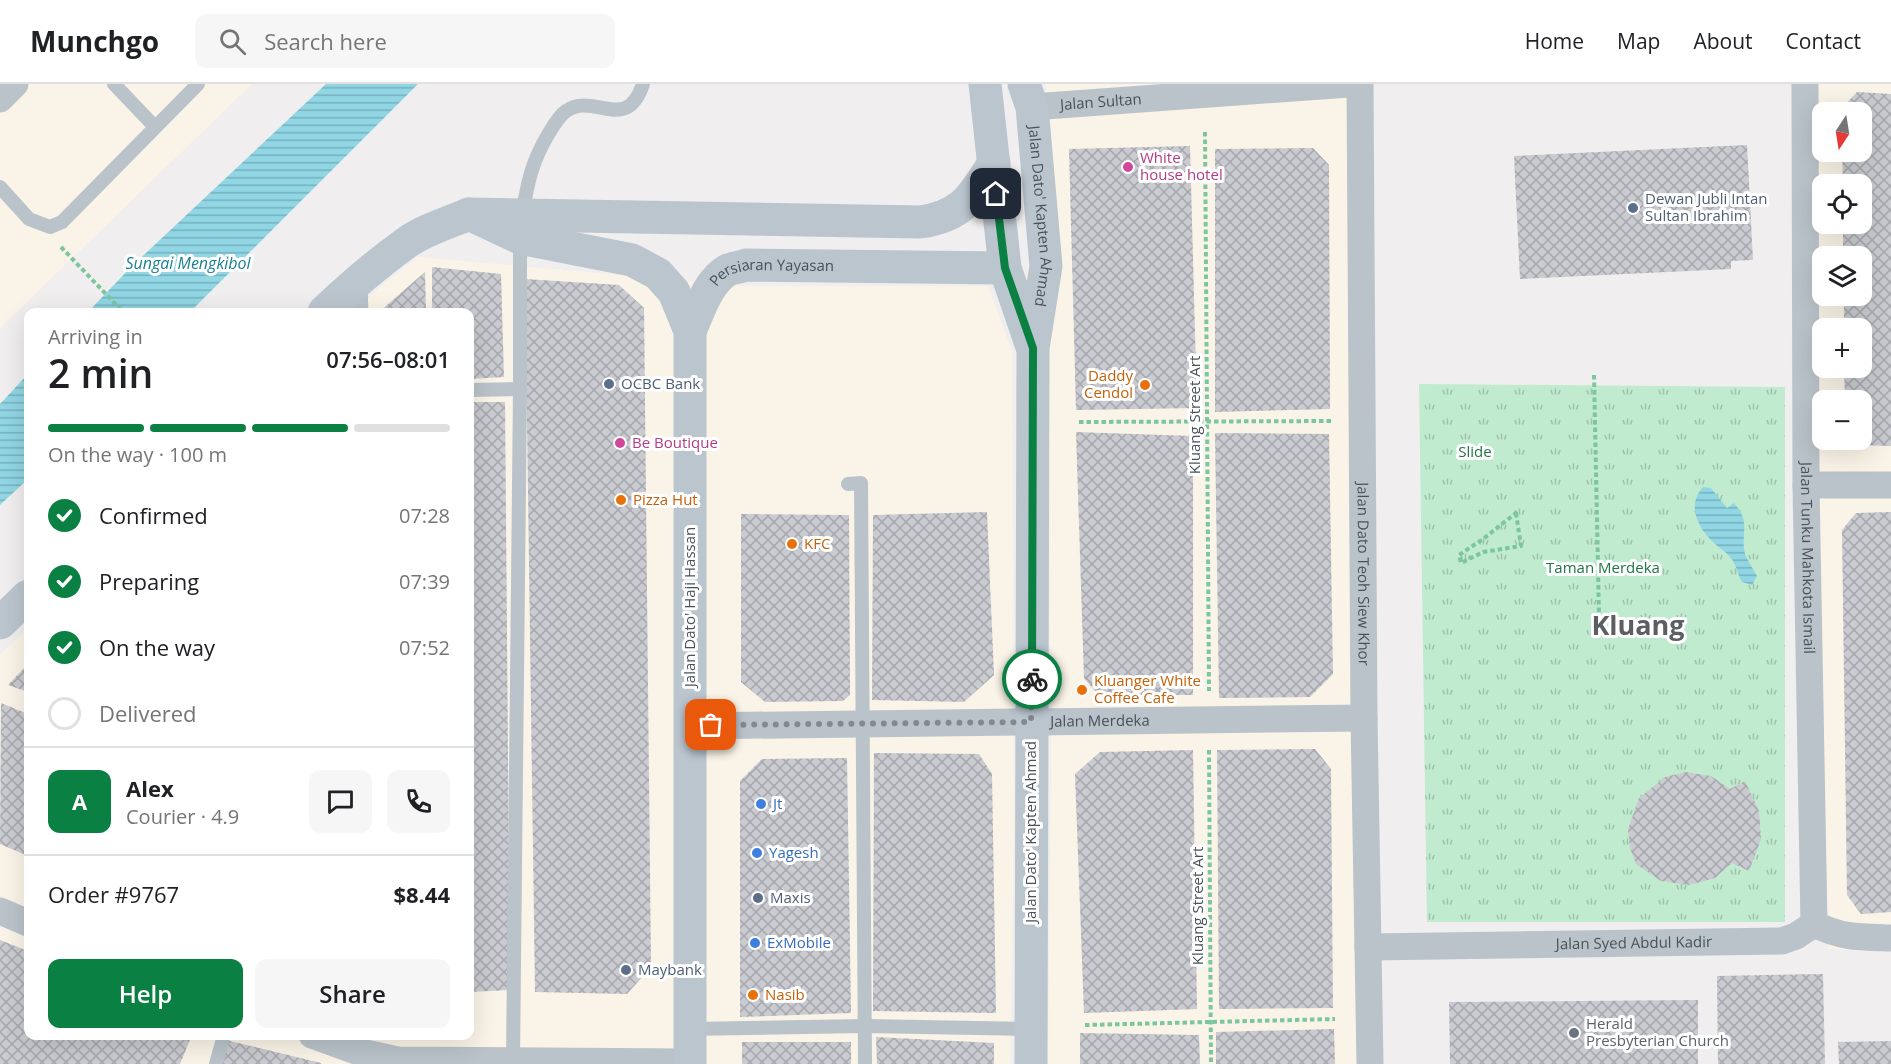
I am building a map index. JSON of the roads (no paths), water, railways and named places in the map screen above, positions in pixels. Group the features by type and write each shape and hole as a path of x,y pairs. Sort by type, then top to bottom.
{"street":[{"path":"0,99 15,84"},
{"name":"Jalan Dato' Kapten Ahmad","path":"985,84 1005,268 1033,348"},
{"name":"Jalan Sultan","path":"1028,95 1349,84"},
{"name":"Jalan Dato Teoh Siew Khor","path":"1360,84 1364,718 1370,1064"},
{"name":"Jalan Tunku Mahkota Ismail","path":"1805,84 1806,485 1814,924"},
{"name":"Jalan Dato' Kapten Ahmad","path":"1028,95 1046,266 1033,348 1031,1064"},
{"path":"521,226 920,222 951,214 966,204 994,163"},
{"path":"333,308 354,299 407,242 469,214 521,226 632,260 658,274 674,292 690,331"},
{"name":"Persiaran Yayasan","path":"690,331 708,292 717,280 728,270 746,265 1005,268"},
{"name":"Jalan Dato' Haji Hassan","path":"690,331 690,1063"},
{"path":"1806,485 1891,484"},
{"path":"0,623 24,600"},
{"name":"Jalan Merdeka","path":"690,726 1364,718"},
{"path":"0,911 24,921"},
{"path":"1814,924 1833,933 1847,936 1891,938"},
{"name":"Jalan Syed Abdul Kadir","path":"1368,948 1782,941 1796,936 1814,924"},
{"path":"331,1040 356,1051 398,1060 690,1063"}],"lane":[{"path":"114,84 155,127"},
{"path":"0,187 29,219 50,227 62,222 198,84"},
{"path":"513,1061 521,226 531,167 544,141 564,112 573,107 587,106 621,110 638,98 643,84"},
{"path":"474,390 520,389"},
{"path":"848,484 861,483 861,724 866,1064"},
{"path":"689,1029 865,1026 1032,1029"},
{"path":"216,1064 223,1040"}],"water":[{"name":"Sungai Mengkibol","path":"326,84 418,84 194,308 92,308 131,267"},
{"path":"24,378 24,483 0,505 0,404"},
{"path":"1703,487 1711,488 1727,508 1734,503 1742,515 1745,552 1757,576 1752,585 1742,582 1732,560 1714,543 1698,522 1696,501"}],"place":[{"name":"White house hotel","path":"1128,167"},
{"name":"Dewan Jubli Intan Sultan Ibrahim","path":"1633,208"},
{"name":"OCBC Bank","path":"609,384"},
{"name":"Daddy Cendol","path":"1145,385"},
{"name":"Be Boutique","path":"620,443"},
{"name":"Pizza Hut","path":"621,500"},
{"name":"KFC","path":"792,544"},
{"name":"Kluanger White Coffee Cafe","path":"1082,690"},
{"name":"Jt","path":"761,804"},
{"name":"Yagesh","path":"757,853"},
{"name":"Maxis","path":"758,898"},
{"name":"ExMobile","path":"755,943"},
{"name":"Maybank","path":"626,970"},
{"name":"Nasib","path":"753,995"},
{"name":"Herald Presbyterian Church","path":"1574,1033"}],"district":[{"name":"Kluang","path":"1638,626"}],"park label":[{"name":"Slide","path":"1475,452"},
{"name":"Taman Merdeka","path":"1603,568"}]}
